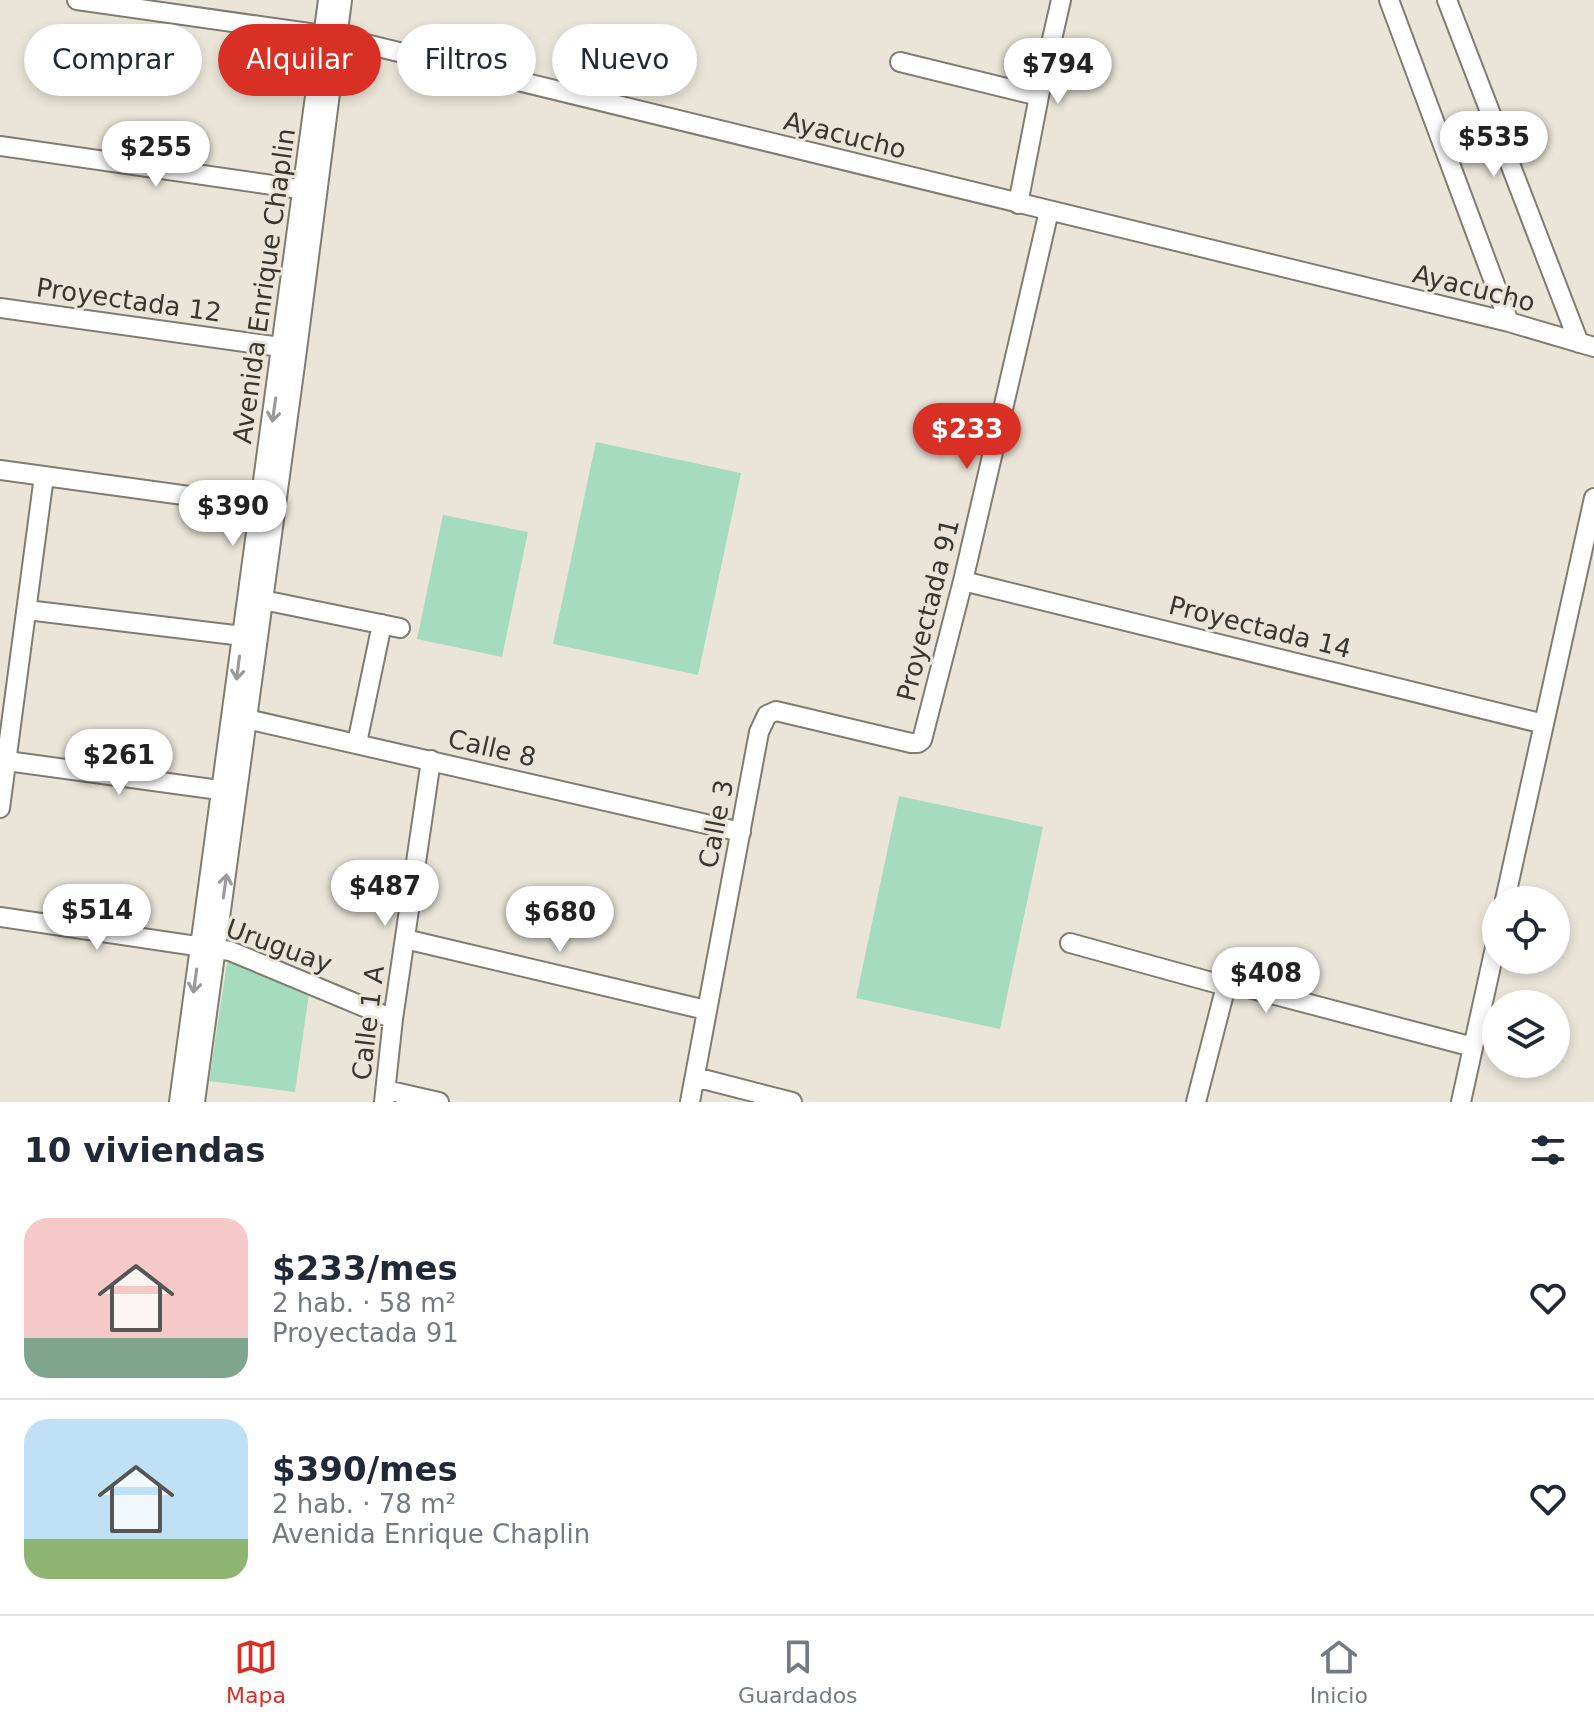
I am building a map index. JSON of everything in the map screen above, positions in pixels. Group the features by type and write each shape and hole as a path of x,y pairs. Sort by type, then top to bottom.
{"street":[{"name":"Ayacucho","path":"77,0 246,24"},
{"name":"Avenida Enrique Chaplin","path":"328,0 329,24"},
{"name":"Avenida Enrique Chaplin","path":"334,24 342,0"},
{"path":"1018,204 1061,0"},
{"path":"1389,0 1400,21 1509,322"},
{"path":"1447,0 1587,345"},
{"name":"Ayacucho","path":"381,48 1509,322 1587,345"},
{"path":"900,62 1039,96"},
{"name":"Avenida Enrique Chaplin","path":"195,1102 209,947 322,96"},
{"path":"0,146 310,190"},
{"name":"Proyectada 91","path":"922,740 963,581 1049,211"},
{"name":"Proyectada 12","path":"0,308 290,349"},
{"path":"0,470 268,507"},
{"path":"0,808 44,476"},
{"path":"1508,886 1594,498"},
{"name":"Avenida Enrique Chaplin","path":"250,637 263,600 268,507"},
{"name":"Proyectada 14","path":"963,581 1544,724"},
{"path":"263,600 391,626 357,743"},
{"path":"27,610 250,637"},
{"name":"Calle 3","path":"690,1102 759,732 767,715 776,711 911,743 922,740"},
{"name":"Calle 8","path":"240,718 741,832"},
{"name":"Calle 1 A","path":"385,1096 393,1019 431,760"},
{"path":"7,761 230,791"},
{"name":"Uruguay","path":"0,917 230,951 393,1019"},
{"path":"405,939 706,1010"},
{"path":"1070,943 1226,986 1241,986 1473,1047"},
{"name":"Avenida Enrique Chaplin","path":"179,1102 209,947"},
{"path":"1461,1102 1489,974"},
{"path":"1196,1102 1226,986"},
{"path":"695,1077 792,1102"},
{"path":"385,1096 439,1102"}],"green space":[{"path":"596,442 741,473 698,675 553,644"},
{"path":"443,515 528,532 502,657 417,639"},
{"path":"899,796 1043,827 1000,1029 856,998"},
{"path":"230,959 309,993 295,1092 209,1081"}]}
